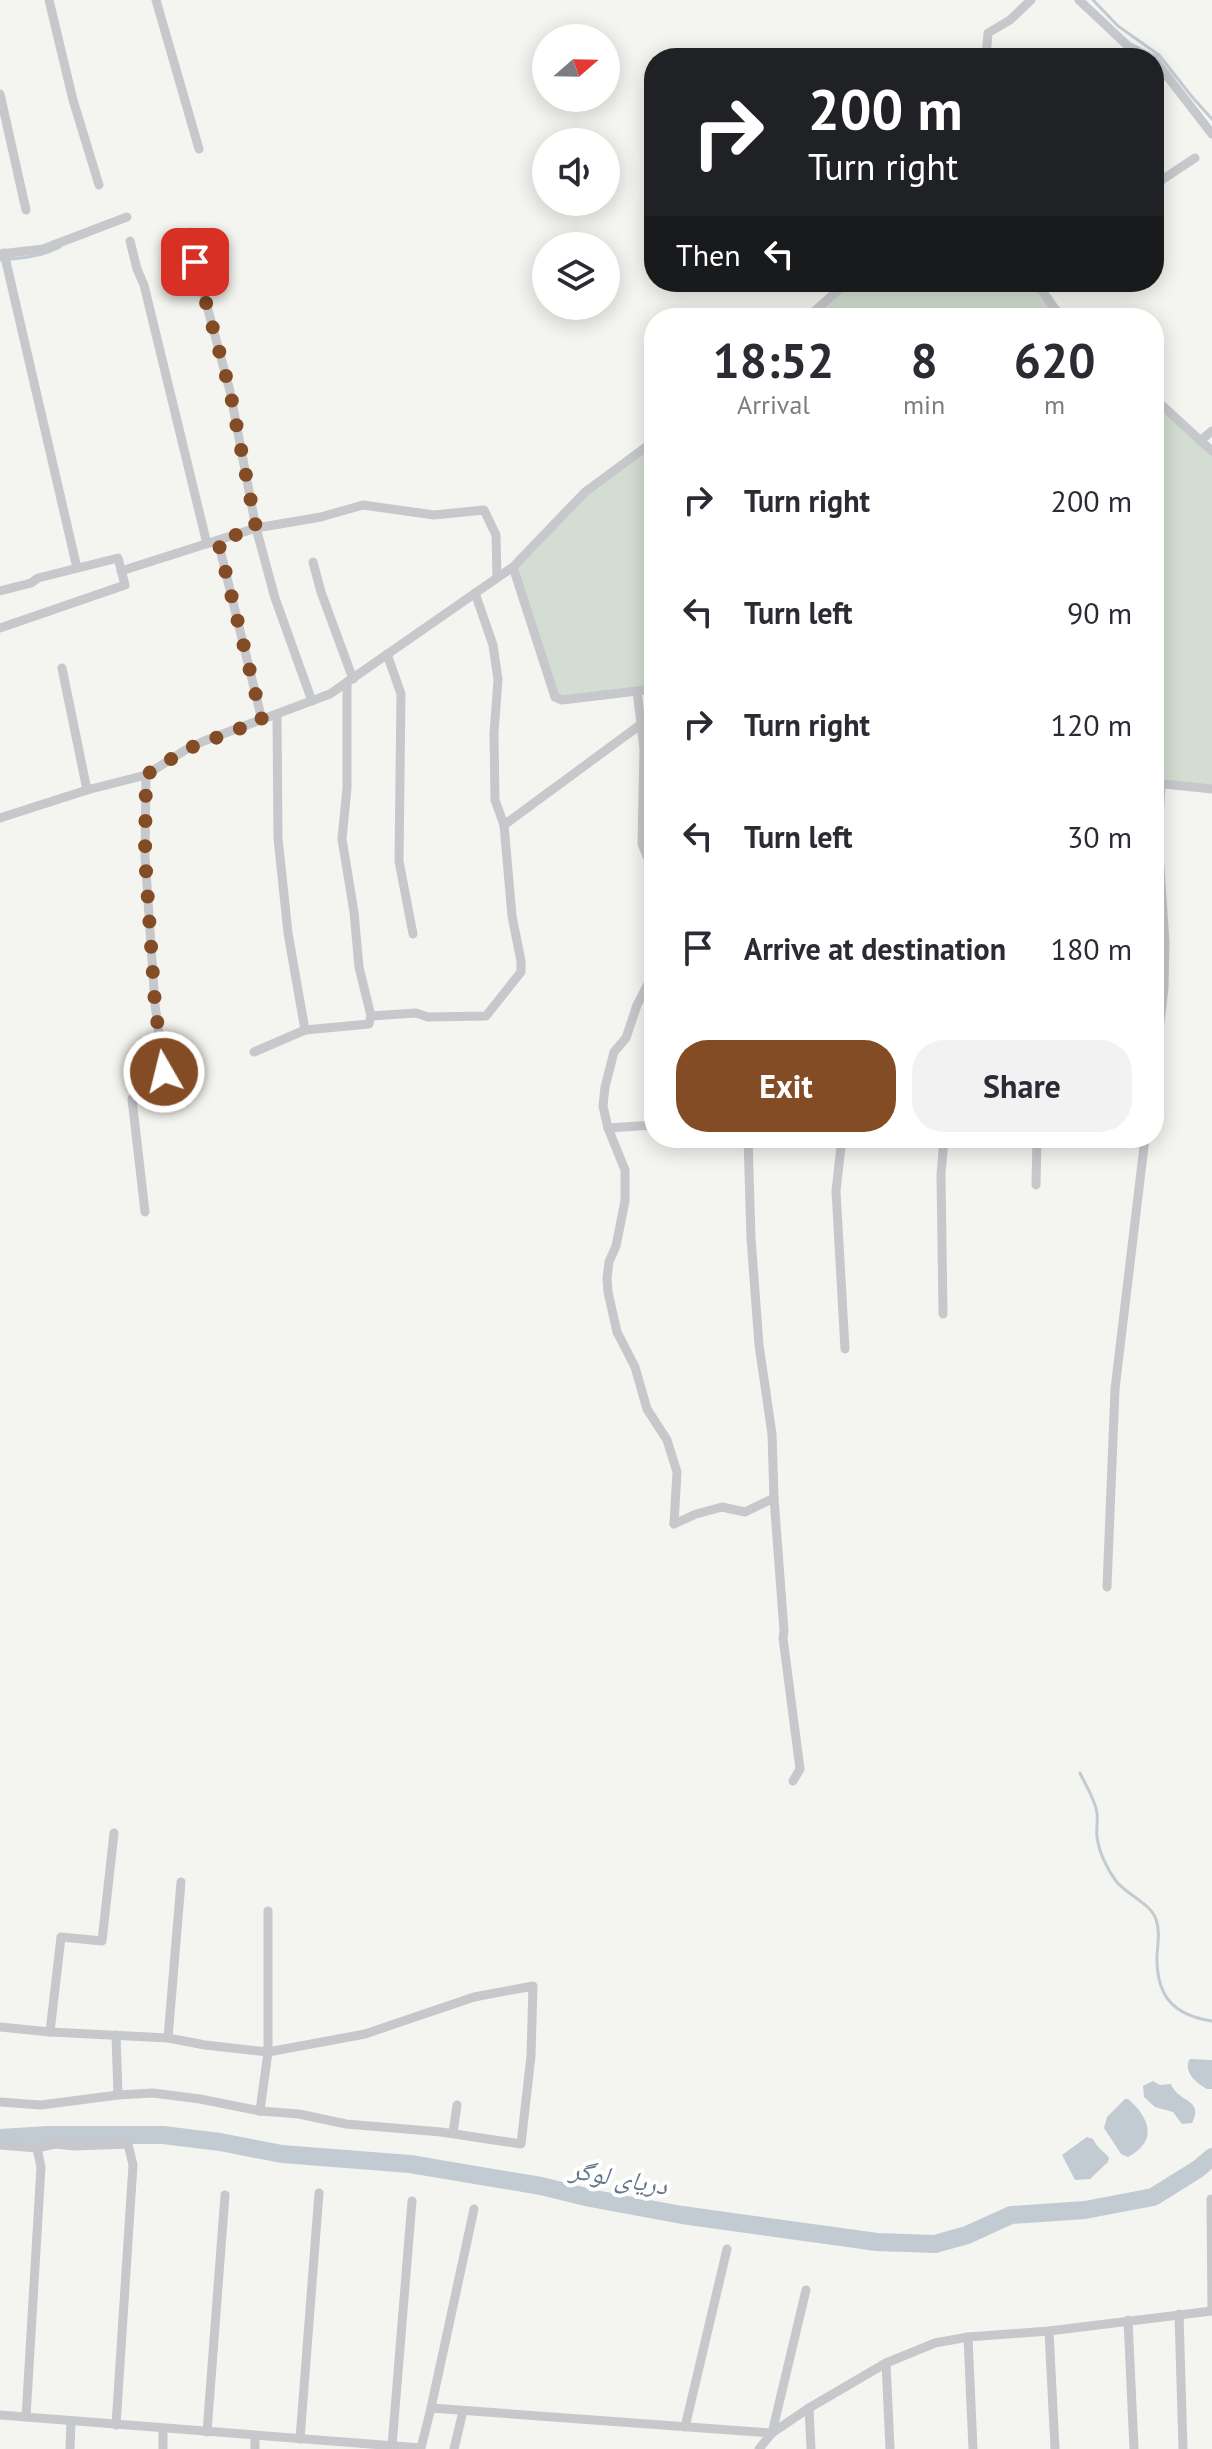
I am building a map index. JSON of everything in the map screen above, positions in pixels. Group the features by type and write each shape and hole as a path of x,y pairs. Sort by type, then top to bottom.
{"street":[{"path":"49,0 73,100 99,185"},
{"path":"156,0 199,149"},
{"path":"987,48 988,33 1010,20 1031,0"},
{"path":"1079,0 1132,48"},
{"path":"1164,73 1212,134"},
{"path":"0,94 26,210"},
{"path":"1164,178 1195,158"},
{"path":"77,568 2,254 43,249 127,217"},
{"path":"191,232 195,262 230,391 256,528 275,598 312,701"},
{"path":"130,241 262,720"},
{"path":"818,308 836,292"},
{"path":"1164,407 1212,451"},
{"path":"1200,441 1212,431"},
{"path":"0,818 146,775 187,749 330,694 513,567 585,492 644,448"},
{"path":"121,571 256,528 321,517 363,505 434,515 484,510 496,535 497,578"},
{"path":"0,591 118,558 125,585 0,628"},
{"path":"254,1052 305,1030 369,1024 371,1016 359,967 342,839 347,788 350,680 313,562"},
{"path":"513,567 555,697 562,700 644,690"},
{"path":"371,1016 416,1013 428,1017 486,1016 519,977 521,961 512,916 504,825 495,800 494,733 498,680 493,645 475,593"},
{"path":"387,654 401,694 399,869 413,934"},
{"path":"62,668 87,790"},
{"path":"637,691 644,749 644,849"},
{"path":"277,715 278,838 288,933 305,1030"},
{"path":"504,825 640,725"},
{"path":"145,1212 132,1099 143,1089 166,1085 155,1005 145,856 146,775"},
{"path":"1164,785 1212,789"},
{"path":"1164,928 1164,988"},
{"path":"644,991 626,1038 614,1052 603,1106 608,1128 625,1170 625,1201 616,1246 609,1262 608,1292 617,1332 635,1367 647,1409 667,1440 677,1472 674,1524 722,1507 745,1512 774,1498"},
{"path":"608,1128 644,1126"},
{"path":"748,1148 751,1238 759,1345 772,1434 783,1638 800,1769 793,1781"},
{"path":"841,1148 836,1191 845,1349"},
{"path":"943,1148 943,1314"},
{"path":"1036,1185 1037,1148"},
{"path":"1107,1587 1115,1389 1144,1148"},
{"path":"50,2032 61,1937 102,1941 114,1833"},
{"path":"168,2038 181,1882"},
{"path":"260,2111 268,2052 268,1911"},
{"path":"0,2027 168,2038 268,2052 365,2034 474,1997 533,1986 531,2056 521,2144 453,2133 346,2124 169,2094 118,2095 41,2105 0,2102"},
{"path":"116,2035 118,2095"},
{"path":"453,2133 457,2105"},
{"path":"0,2145 37,2148 55,2144 128,2144 133,2165 116,2425"},
{"path":"26,2417 41,2167 37,2148"},
{"path":"300,2439 319,2193"},
{"path":"207,2432 225,2195"},
{"path":"759,2449 772,2433 809,2408 886,2363 935,2343 1212,2311 1211,2199"},
{"path":"392,2446 412,2201"},
{"path":"0,2415 300,2439 347,2446 421,2448 474,2209"},
{"path":"685,2427 727,2249"},
{"path":"772,2433 806,2290"},
{"path":"1179,2314 1183,2449"},
{"path":"1128,2320 1134,2449"},
{"path":"1049,2331 1055,2449"},
{"path":"968,2337 973,2449"},
{"path":"886,2363 890,2449"},
{"path":"431,2408 772,2433"},
{"path":"809,2408 811,2449"},
{"path":"454,2449 463,2411"},
{"path":"70,2449 71,2421"},
{"path":"163,2429 163,2449"},
{"path":"255,2436 255,2449"}],"shaded area":[{"path":"836,292 1044,292 1056,308 818,308"},
{"path":"1164,407 1212,451 1212,789 1164,784"},
{"path":"644,449 644,690 555,697 513,567 567,509"},
{"path":"1191,2059 1212,2060 1212,2089 1203,2087 1192,2077 1188,2069"},
{"path":"1153,2081 1160,2085 1171,2084 1193,2105 1195,2115 1192,2123 1182,2124 1173,2112 1155,2107 1144,2097 1143,2086"},
{"path":"1125,2099 1136,2106 1148,2129 1144,2144 1128,2157 1121,2154 1104,2128 1107,2117"},
{"path":"1087,2137 1093,2139 1109,2158 1108,2162 1090,2179 1075,2180 1062,2155"}],"waterway":[{"path":"1093,0 1118,26 1149,48"},
{"path":"1164,61 1212,119"},
{"path":"0,260 38,255 60,247"},
{"path":"1080,1773 1096,1808 1098,1843 1107,1866 1121,1886 1149,1908 1156,1919 1157,1969 1163,1992 1186,2014 1212,2021"},
{"name":"دریای لوگر","path":"0,2138 163,2135 282,2154 410,2164 541,2186 682,2215 877,2242 935,2244 967,2235 1011,2215 1085,2210 1153,2197 1212,2157"}],"route":[{"path":"164,1072 155,1005 145,856 146,775 187,749 262,720 218,541 256,528 230,391 195,262"}]}
